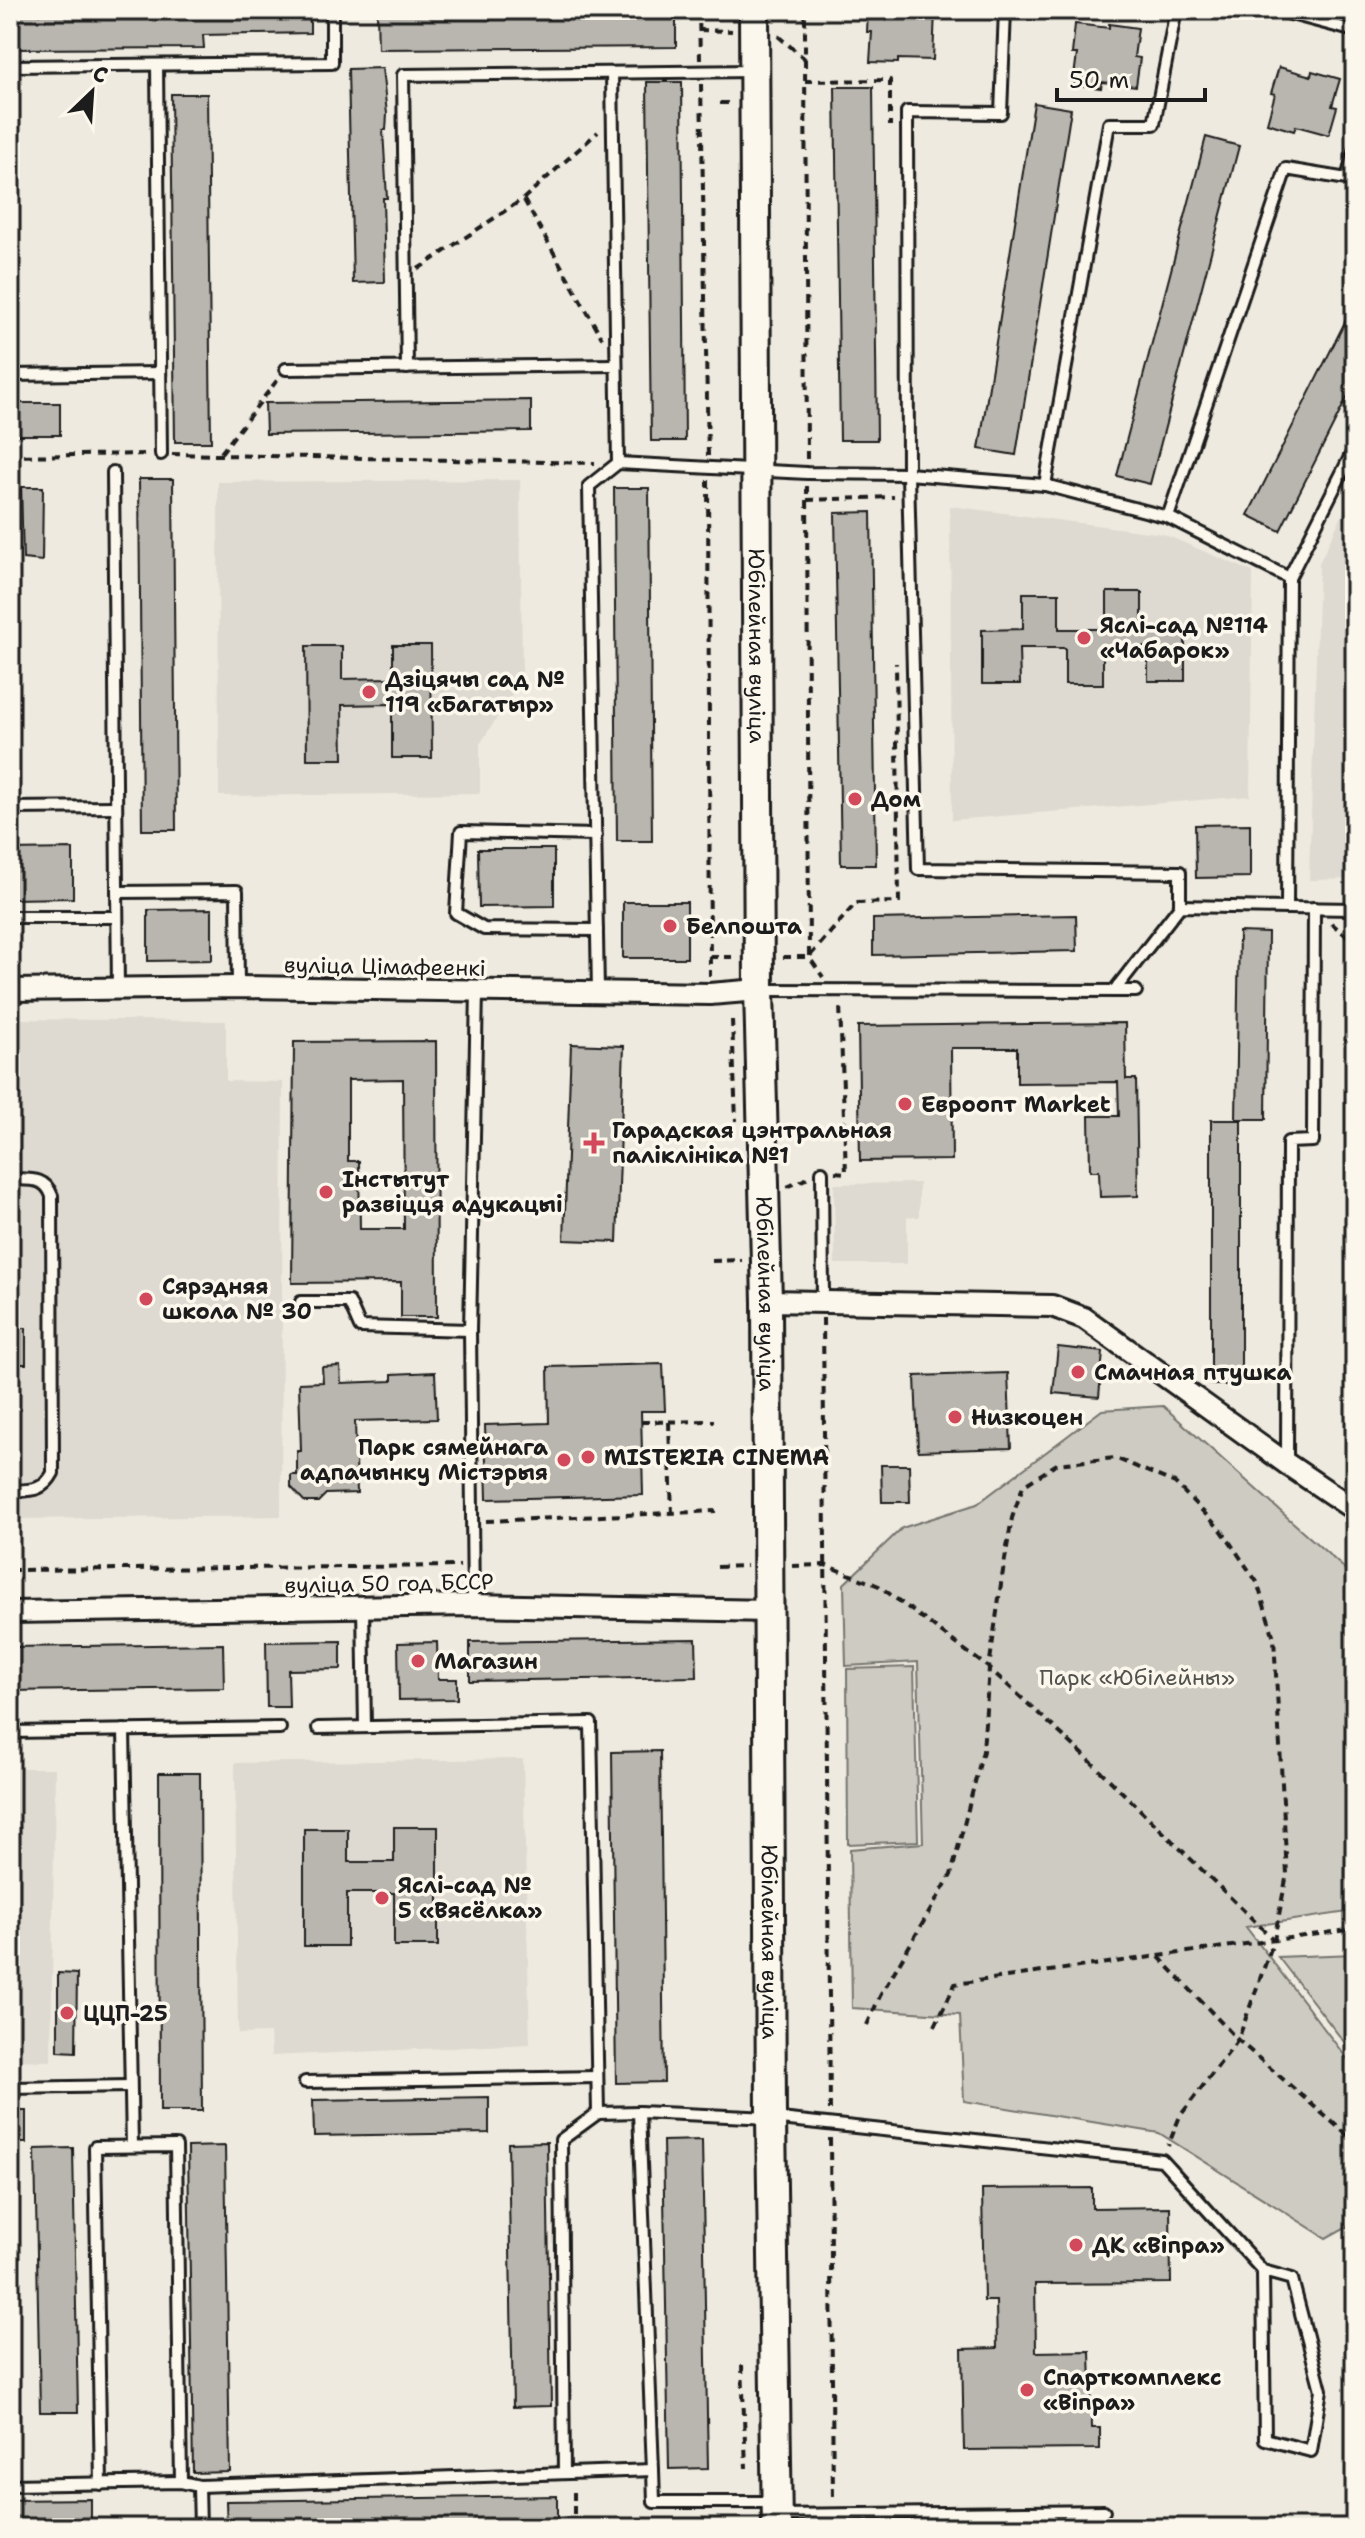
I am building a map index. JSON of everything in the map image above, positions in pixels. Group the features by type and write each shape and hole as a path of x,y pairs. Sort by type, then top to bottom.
{"main road":[{"name":"Юбілейная вуліца","path":"754,10 759,990 767,1301 771,2118 777,2515"}],"street":[{"name":"вуліца Цімафеенкі","path":"10,990 238,987 710,994 759,990"},
{"path":"767,1301 1052,1306 1084,1318 1355,1510"},
{"name":"вуліца 50 год БССР","path":"10,1612 473,1605 769,1611"}],"lane":[{"path":"10,66 332,63 332,10"},
{"path":"1005,10 1001,113 907,112 908,474 918,869 1180,872 1180,906 1114,991"},
{"path":"1045,485 1109,124 1154,124 1176,10"},
{"path":"1276,10 1355,31"},
{"path":"157,65 161,454"},
{"path":"407,368 403,75 756,71"},
{"path":"612,73 618,463"},
{"path":"1168,517 1286,169 1347,179 1355,148"},
{"path":"286,369 616,365"},
{"path":"10,375 160,373"},
{"path":"1287,908 1289,578 1355,447"},
{"path":"598,991 589,486 618,463 807,473 908,474 1045,485 1168,517 1289,578"},
{"path":"113,472 118,989"},
{"path":"10,808 116,807"},
{"path":"596,835 461,832 456,913 484,929 597,930"},
{"path":"117,892 237,891 238,987"},
{"path":"1180,906 1355,909"},
{"path":"1287,1464 1288,1142 1313,1141 1314,908"},
{"path":"10,917 117,917"},
{"path":"759,990 1136,991"},
{"path":"473,1605 470,1330 477,992"},
{"path":"822,1172 823,1301"},
{"path":"10,1179 40,1180 49,1186 52,1196 53,1473 48,1483 37,1490 10,1491"},
{"path":"301,1302 349,1302 360,1327 470,1330"},
{"path":"363,1607 365,1727"},
{"path":"318,1728 591,1723 598,2113"},
{"path":"10,1732 280,1728"},
{"path":"124,1730 132,2146"},
{"path":"305,2082 597,2077"},
{"path":"10,2088 130,2086"},
{"path":"639,2112 654,2502 777,2515 1104,2511"},
{"path":"569,2473 561,2140 598,2113 771,2118 1162,2160 1263,2271 1292,2279 1321,2390 1311,2451 1265,2439 1263,2271"},
{"path":"101,2484 95,2147 132,2146 176,2146 181,2482"},
{"path":"10,2485 181,2482 199,2486 653,2470"},
{"path":"199,2486 200,2528"}],"path":[{"path":"699,10 708,468 710,983"},
{"path":"787,1186 822,1172 846,1173 841,1006 809,957 805,10"},
{"path":"699,30 732,31"},
{"path":"773,32 805,59"},
{"path":"805,81 890,80 890,127"},
{"path":"406,277 523,199 613,118"},
{"path":"523,199 616,365"},
{"path":"221,453 286,369"},
{"path":"10,456 221,453 618,463"},
{"path":"807,500 894,497 894,474"},
{"path":"781,957 809,957 856,903 899,902 896,652"},
{"path":"1314,908 1355,943"},
{"path":"710,957 736,957"},
{"path":"732,1020 736,1121"},
{"path":"712,1261 746,1260"},
{"path":"823,1301 833,2513"},
{"path":"641,1422 714,1421"},
{"path":"669,1422 672,1515"},
{"path":"867,2025 880,1996 951,1875 983,1751 989,1668 1012,1518 1023,1486 1057,1464 1115,1458 1175,1483 1222,1531 1257,1582 1274,1638 1287,1874 1274,1940 1238,2040 1180,2116 1162,2160"},
{"path":"472,1521 716,1511"},
{"path":"787,1566 825,1565 879,1586 989,1668 1085,1756 1274,1940"},
{"path":"10,1570 473,1566"},
{"path":"717,1567 746,1566"},
{"path":"935,2026 955,1984 1355,1929"},
{"path":"1158,1956 1238,2040 1355,2142"},
{"path":"742,2365 746,2468"},
{"path":"569,2473 574,2528"}],"shaded area":[{"path":"520,480 522,679 480,744 480,793 219,796 218,482"},
{"path":"1355,489 1355,879 1309,880 1319,563"},
{"path":"950,506 1163,534 1253,572 1250,796 952,820"},
{"path":"10,526 15,667 10,683"},
{"name":"Сярэдняя школа № 30","path":"10,1019 226,1021 226,1081 283,1082 281,1516 10,1519"},
{"path":"919,1183 919,1217 907,1217 907,1264 835,1264 834,1184"},
{"name":"Яслі-сад № 5 «Вясёлка»","path":"523,1759 530,2044 271,2056 270,2033 238,2034 235,1763"},
{"path":"10,1768 55,1768 51,2061 10,2060"}],"green space":[{"name":"Парк «Юбілейны»","path":"1163,1406 1355,1578 1355,1911 1246,1927 1355,2069 1355,2222 1326,2238 1159,2133 964,2101 960,2015 852,2008 850,1849 923,1843 918,1662 846,1666 844,1584 902,1528 977,1504 1102,1410"},
{"path":"914,1667 918,1841 848,1844 847,1669"},
{"path":"1355,1954 1355,2056 1278,1957"}],"building":[{"path":"212,10 310,10 310,33 203,35 204,48 10,49 10,14 212,13"},
{"path":"868,10 935,10 933,60 870,62 872,32 867,32"},
{"path":"676,11 676,47 378,49 377,13"},
{"path":"1075,24 1138,28 1134,57 1140,58 1136,86 1102,82 1101,88 1073,84 1077,54 1072,54"},
{"path":"1279,67 1311,76 1312,71 1340,79 1332,106 1337,107 1329,135 1296,126 1294,131 1267,123"},
{"path":"382,68 387,114 386,130 383,130 387,198 383,198 385,282 353,283 348,69"},
{"path":"647,82 682,82 685,441 651,441"},
{"path":"835,87 873,87 877,440 840,440"},
{"path":"171,94 207,94 211,442 175,442"},
{"path":"1034,103 1071,109 1016,455 979,449"},
{"path":"1206,137 1239,146 1150,484 1117,476"},
{"path":"1355,302 1355,382 1280,531 1248,515"},
{"path":"531,400 531,431 266,434 265,403"},
{"path":"10,403 60,403 60,435 10,435"},
{"path":"139,479 173,479 176,830 142,830"},
{"path":"21,487 43,487 42,561 23,559"},
{"path":"614,488 649,488 652,841 617,841"},
{"path":"871,512 876,865 841,865 835,513"},
{"name":"Яслі-сад №114 «Чабарок»","path":"1107,592 1142,592 1142,627 1185,627 1185,681 1148,681 1148,647 1103,647 1103,684 1065,684 1065,648 1019,648 1020,684 982,684 982,630 1023,629 1023,593 1059,593 1059,629 1107,629"},
{"name":"Дзіцячы сад № 119 «Багатыр»","path":"393,645 431,645 432,758 392,758 392,704 342,705 343,759 307,759 306,646 342,646 342,679 393,678"},
{"path":"1250,824 1250,877 1196,878 1195,825"},
{"path":"73,849 73,898 10,899 10,850"},
{"path":"478,849 554,849 554,906 479,907"},
{"path":"623,902 687,902 687,958 623,958"},
{"path":"212,909 212,960 148,961 148,910"},
{"path":"1076,915 1077,951 873,955 873,919"},
{"path":"1239,932 1268,933 1266,1119 1236,1119"},
{"path":"1125,1023 1126,1079 1136,1079 1138,1196 1100,1197 1099,1171 1090,1171 1089,1116 1119,1116 1118,1082 1017,1083 1017,1048 951,1048 952,1160 860,1161 858,1026"},
{"name":"Інстытут развіцця адукацыі","path":"436,1041 437,1317 401,1317 401,1282 292,1283 294,1042","holes":["403,1079 404,1229 360,1229 359,1161 348,1161 348,1080"]},
{"name":"Гарадская цэнтральная паліклініка №1","path":"571,1044 624,1046 617,1242 564,1240"},
{"path":"1211,1120 1241,1120 1241,1385 1211,1385"},
{"path":"10,1328 26,1328 26,1364 10,1364"},
{"name":"Смачная птушка","path":"1058,1347 1103,1352 1099,1397 1053,1393"},
{"name":"Парк сямейнага адпачынку Містэрыя","path":"663,1364 665,1411 641,1411 643,1495 487,1499 485,1425 549,1423 548,1367"},
{"path":"340,1366 341,1383 392,1381 392,1374 435,1372 437,1419 355,1421 357,1493 326,1494 318,1502 305,1502 291,1487 291,1475 297,1475 297,1451 301,1451 299,1383 323,1382 322,1367"},
{"path":"1008,1373 1011,1448 918,1451 915,1376"},
{"path":"881,1465 909,1465 910,1502 882,1502"},
{"path":"696,1639 697,1677 470,1681 470,1642"},
{"path":"341,1641 341,1669 288,1670 289,1707 267,1707 266,1642"},
{"name":"Магазин","path":"437,1642 438,1679 457,1679 457,1699 399,1700 398,1643"},
{"path":"223,1644 224,1688 10,1691 10,1647"},
{"path":"660,1751 664,2082 616,2083 612,1752"},
{"path":"159,1773 200,1773 202,2111 160,2111"},
{"path":"394,1827 438,1827 438,1946 394,1946 394,1893 347,1893 347,1946 304,1946 304,1829 348,1829 348,1862 394,1862"},
{"name":"ЦЦП-25","path":"58,1973 77,1974 76,2052 58,2051"},
{"path":"489,2097 489,2133 314,2136 313,2100"},
{"path":"10,2111 26,2111 26,2143 10,2143"},
{"path":"702,2140 708,2468 669,2469 663,2141"},
{"path":"547,2142 551,2406 513,2407 508,2143"},
{"path":"225,2146 230,2472 193,2473 188,2147"},
{"path":"73,2148 78,2412 40,2412 35,2149"},
{"path":"1092,2188 1092,2208 1170,2207 1171,2283 1035,2284 1036,2352 1090,2351 1092,2428 1100,2428 1100,2449 964,2450 962,2349 997,2348 996,2301 984,2301 982,2189"},
{"path":"557,2496 557,2528 227,2528 226,2501"},
{"path":"91,2499 91,2528 10,2528 10,2500"}],"place":[{"name":"Яслі-сад №114 «Чабарок»","path":"1084,638"},
{"name":"Дзіцячы сад № 119 «Багатыр»","path":"369,692"},
{"name":"Дом","path":"855,799"},
{"name":"Белпошта","path":"670,926"},
{"name":"Евроопт Market","path":"905,1104"},
{"name":"Гарадская цэнтральная паліклініка №1","path":"594,1143"},
{"name":"Інстытут развіцця адукацыі","path":"326,1192"},
{"name":"Сярэдняя школа № 30","path":"146,1299"},
{"name":"Смачная птушка","path":"1078,1372"},
{"name":"Низкоцен","path":"955,1417"},
{"name":"MISTERIA CINEMA","path":"588,1457"},
{"name":"Парк сямейнага адпачынку Містэрыя","path":"564,1460"},
{"name":"Магазин","path":"418,1661"},
{"name":"Яслі-сад № 5 «Вясёлка»","path":"382,1898"},
{"name":"ЦЦП-25","path":"67,2013"},
{"name":"ДК «Віпра»","path":"1076,2245"},
{"name":"Спарткомплекс «Віпра»","path":"1027,2390"}]}
